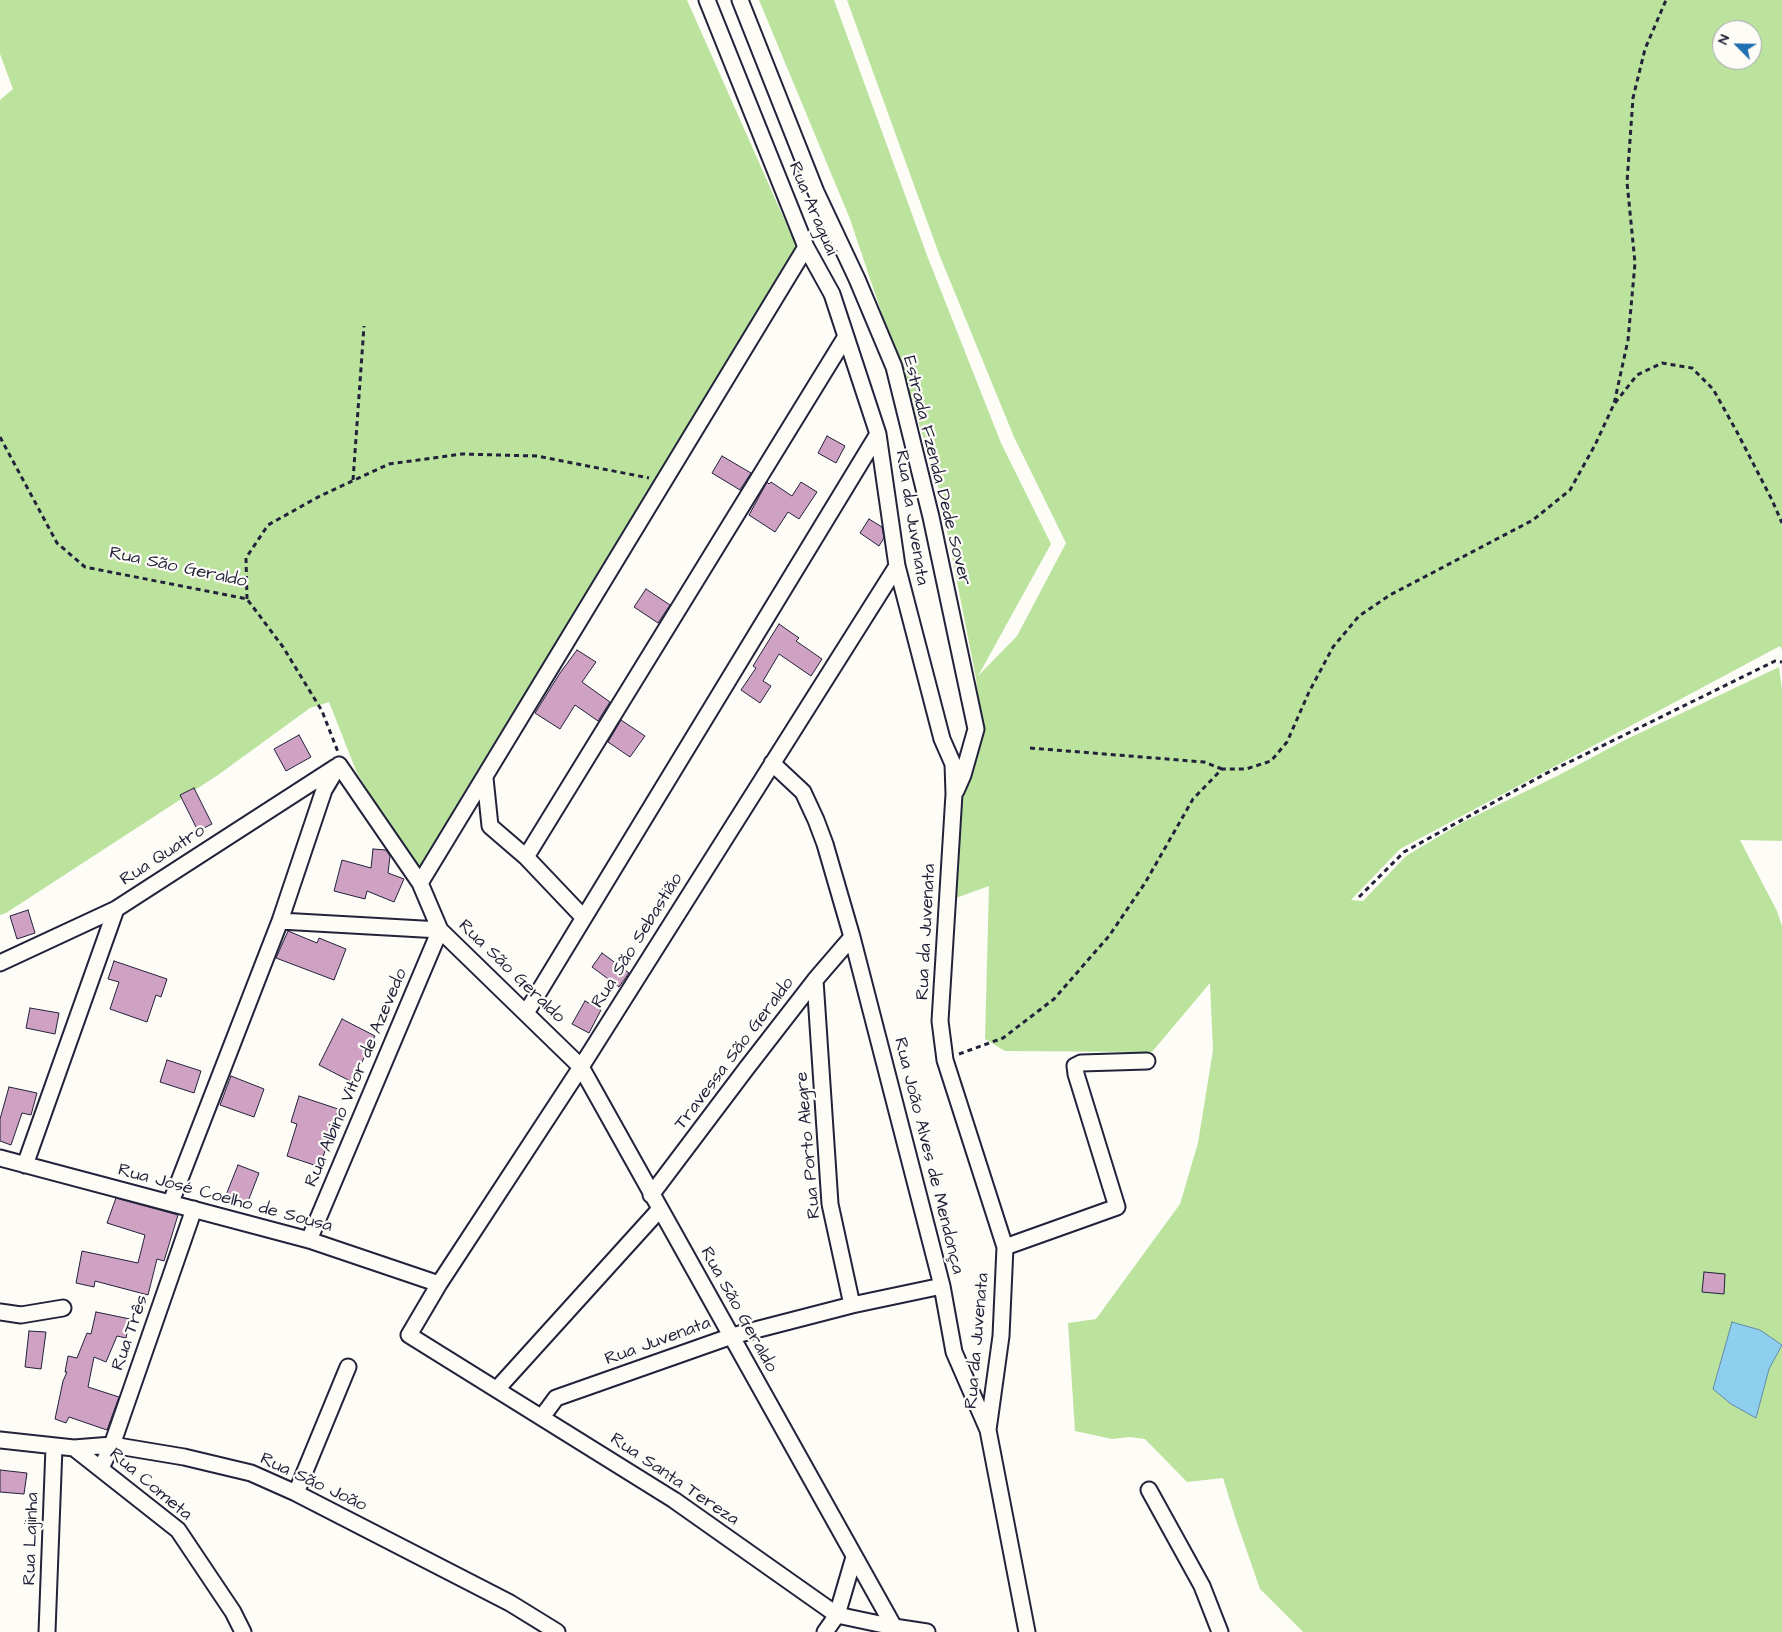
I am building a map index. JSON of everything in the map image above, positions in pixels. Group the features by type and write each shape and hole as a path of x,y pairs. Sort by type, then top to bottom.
{"street":[{"name":"Rua Araguai","path":"707,0 806,248 832,294 878,434"},
{"name":"Estrada Fzenda Dede Sover","path":"740,0 816,192 857,279 894,367 931,517 976,730 963,775 954,794"},
{"path":"420,883 806,248"},
{"path":"526,857 845,338"},
{"path":"526,1013 878,434"},
{"name":"Rua da Juvenata","path":"878,434 897,566 942,738 953,764 954,794 940,1021 945,1060 1005,1247 1002,1336 988,1430"},
{"name":"Rua São Sebastião","path":"409,1335 439,1284 581,1067 897,566"},
{"name":"Rua João Alves de Mendonça","path":"772,763 802,792 825,844 852,937 942,1286 954,1352 988,1430 1027,1632"},
{"path":"171,1202 280,921 324,790 339,765"},
{"name":"Rua São Geraldo","path":"339,765 420,883 440,930 581,1067 894,1627"},
{"name":"Rua Quatro","path":"0,963 116,909 339,765"},
{"path":"485,778 490,826 526,857 583,917"},
{"path":"25,1165 116,909"},
{"path":"280,921 440,930"},
{"name":"Rua Albino Vitor de Azevedo","path":"309,1240 440,930"},
{"name":"Travessa São Geraldo","path":"651,1195 814,980 852,937"},
{"name":"Rua Porto Alegre","path":"814,980 830,1204 852,1305"},
{"path":"1005,1247 1117,1207 1075,1066 1081,1063 1147,1061"},
{"name":"Rua José Coelho de Sousa","path":"0,1158 309,1240 439,1284"},
{"name":"Rua Três","path":"101,1468 112,1444 194,1209"},
{"path":"497,1389 660,1209"},
{"name":"Rua Juvenata","path":"542,1417 556,1398 732,1336 852,1305 942,1286"},
{"path":"0,1312 21,1315 63,1308"},
{"name":"Rua Santa Tereza","path":"409,1335 674,1500 837,1616 927,1632"},
{"path":"296,1493 348,1367"},
{"name":"Rua São João","path":"0,1440 74,1448 112,1444 184,1457 251,1473 296,1493 510,1603 557,1632"},
{"name":"Rua Lajinha","path":"47,1632 54,1447"},
{"name":"Rua Cometa","path":"74,1448 178,1530 233,1612 243,1632"},
{"path":"1148,1490 1202,1586 1220,1632"},
{"path":"825,1632 837,1616 854,1557"}],"path":[{"path":"1030,748 1204,762 1222,769 1246,769 1271,761 1287,742 1309,692 1333,647 1359,616 1399,590 1533,520 1570,490 1595,445 1614,404 1628,340 1635,263 1627,182 1633,98 1645,49 1666,0"},
{"path":"353,481 364,326"},
{"path":"1614,404 1637,375 1662,363 1692,368 1713,389 1737,432 1782,523"},
{"name":"Rua São Geraldo","path":"0,437 57,543 85,567 247,599 283,647 322,711 338,750 339,765"},
{"path":"247,599 246,558 268,525 320,496 389,464 462,454 537,456 664,481"},
{"path":"1359,897 1404,852 1545,774 1775,661 1782,662"},
{"path":"945,1060 1003,1038 1054,999 1109,936 1146,884 1193,799 1222,769"}],"green space":[{"path":"0,0 687,0 797,248 655,487 537,680 417,870 357,773 329,702 310,708 218,775 6,913 0,915 0,100 13,89 0,54"},
{"path":"759,0 834,0 928,258 1001,443 1051,544 978,676 1017,636 1066,543 1014,437 939,254 847,0 1782,0 1782,650 1780,646 1400,849 1351,900 1363,901 1406,856 1463,822 1625,740 1779,667 1782,689 1782,841 1740,840 1777,911 1782,926 1782,1632 1303,1632 1260,1589 1223,1478 1187,1482 1145,1439 1130,1437 1112,1439 1075,1431 1068,1323 1096,1319 1180,1204 1198,1143 1213,1050 1210,983 1152,1052 1005,1051 985,1039 989,886 953,899 963,794 981,728 976,678 936,475 850,219"}],"water":[{"path":"1732,1322 1760,1330 1782,1345 1769,1369 1756,1418 1731,1404 1713,1389"}],"building":[{"path":"827,436 845,446 836,463 818,453"},
{"path":"722,456 751,473 740,490 712,473"},
{"path":"767,482 769,484 771,482 792,496 801,482 817,492 799,519 788,512 775,532 749,515"},
{"path":"869,519 882,527 884,538 879,546 860,533"},
{"path":"646,589 670,605 658,623 634,607"},
{"path":"779,624 799,638 796,641 822,659 811,676 779,654 763,681 771,686 760,703 741,690 756,668 753,666"},
{"path":"577,650 596,662 582,682 610,702 598,721 575,705 560,729 535,713"},
{"path":"621,720 645,736 630,757 608,742"},
{"path":"299,735 311,757 286,771 274,749"},
{"path":"194,788 212,824 198,831 180,795"},
{"path":"373,849 386,850 390,856 388,873 404,879 394,902 367,891 365,899 334,891 342,860 371,868"},
{"path":"28,910 35,933 17,939 10,916"},
{"path":"288,931 317,943 319,938 346,949 334,980 276,958"},
{"path":"602,953 629,973 619,987 592,967"},
{"path":"114,961 167,979 161,997 156,995 147,1022 110,1009 119,982 108,979"},
{"path":"585,1001 601,1010 589,1033 572,1024"},
{"path":"30,1008 59,1013 55,1034 26,1028"},
{"path":"342,1019 375,1036 352,1082 319,1065"},
{"path":"167,1060 201,1071 194,1093 160,1082"},
{"path":"231,1076 264,1089 254,1117 220,1105"},
{"path":"9,1087 37,1093 31,1115 22,1113 11,1145 0,1141 0,1119"},
{"path":"299,1096 338,1109 320,1167 287,1156 297,1124 291,1122"},
{"path":"238,1165 259,1173 247,1204 226,1195"},
{"path":"116,1198 178,1215 164,1261 157,1259 148,1295 95,1281 94,1287 76,1283 82,1251 138,1263 145,1235 107,1223"},
{"path":"1704,1272 1725,1274 1724,1294 1702,1292"},
{"path":"96,1312 130,1319 126,1338 117,1336 106,1362 94,1357 88,1387 119,1397 107,1430 69,1417 66,1423 55,1419 63,1381 67,1372 65,1372 68,1356 77,1358 87,1333 91,1334"},
{"path":"29,1331 46,1332 41,1369 25,1367"},
{"path":"0,1470 27,1473 24,1494 0,1492"}]}
